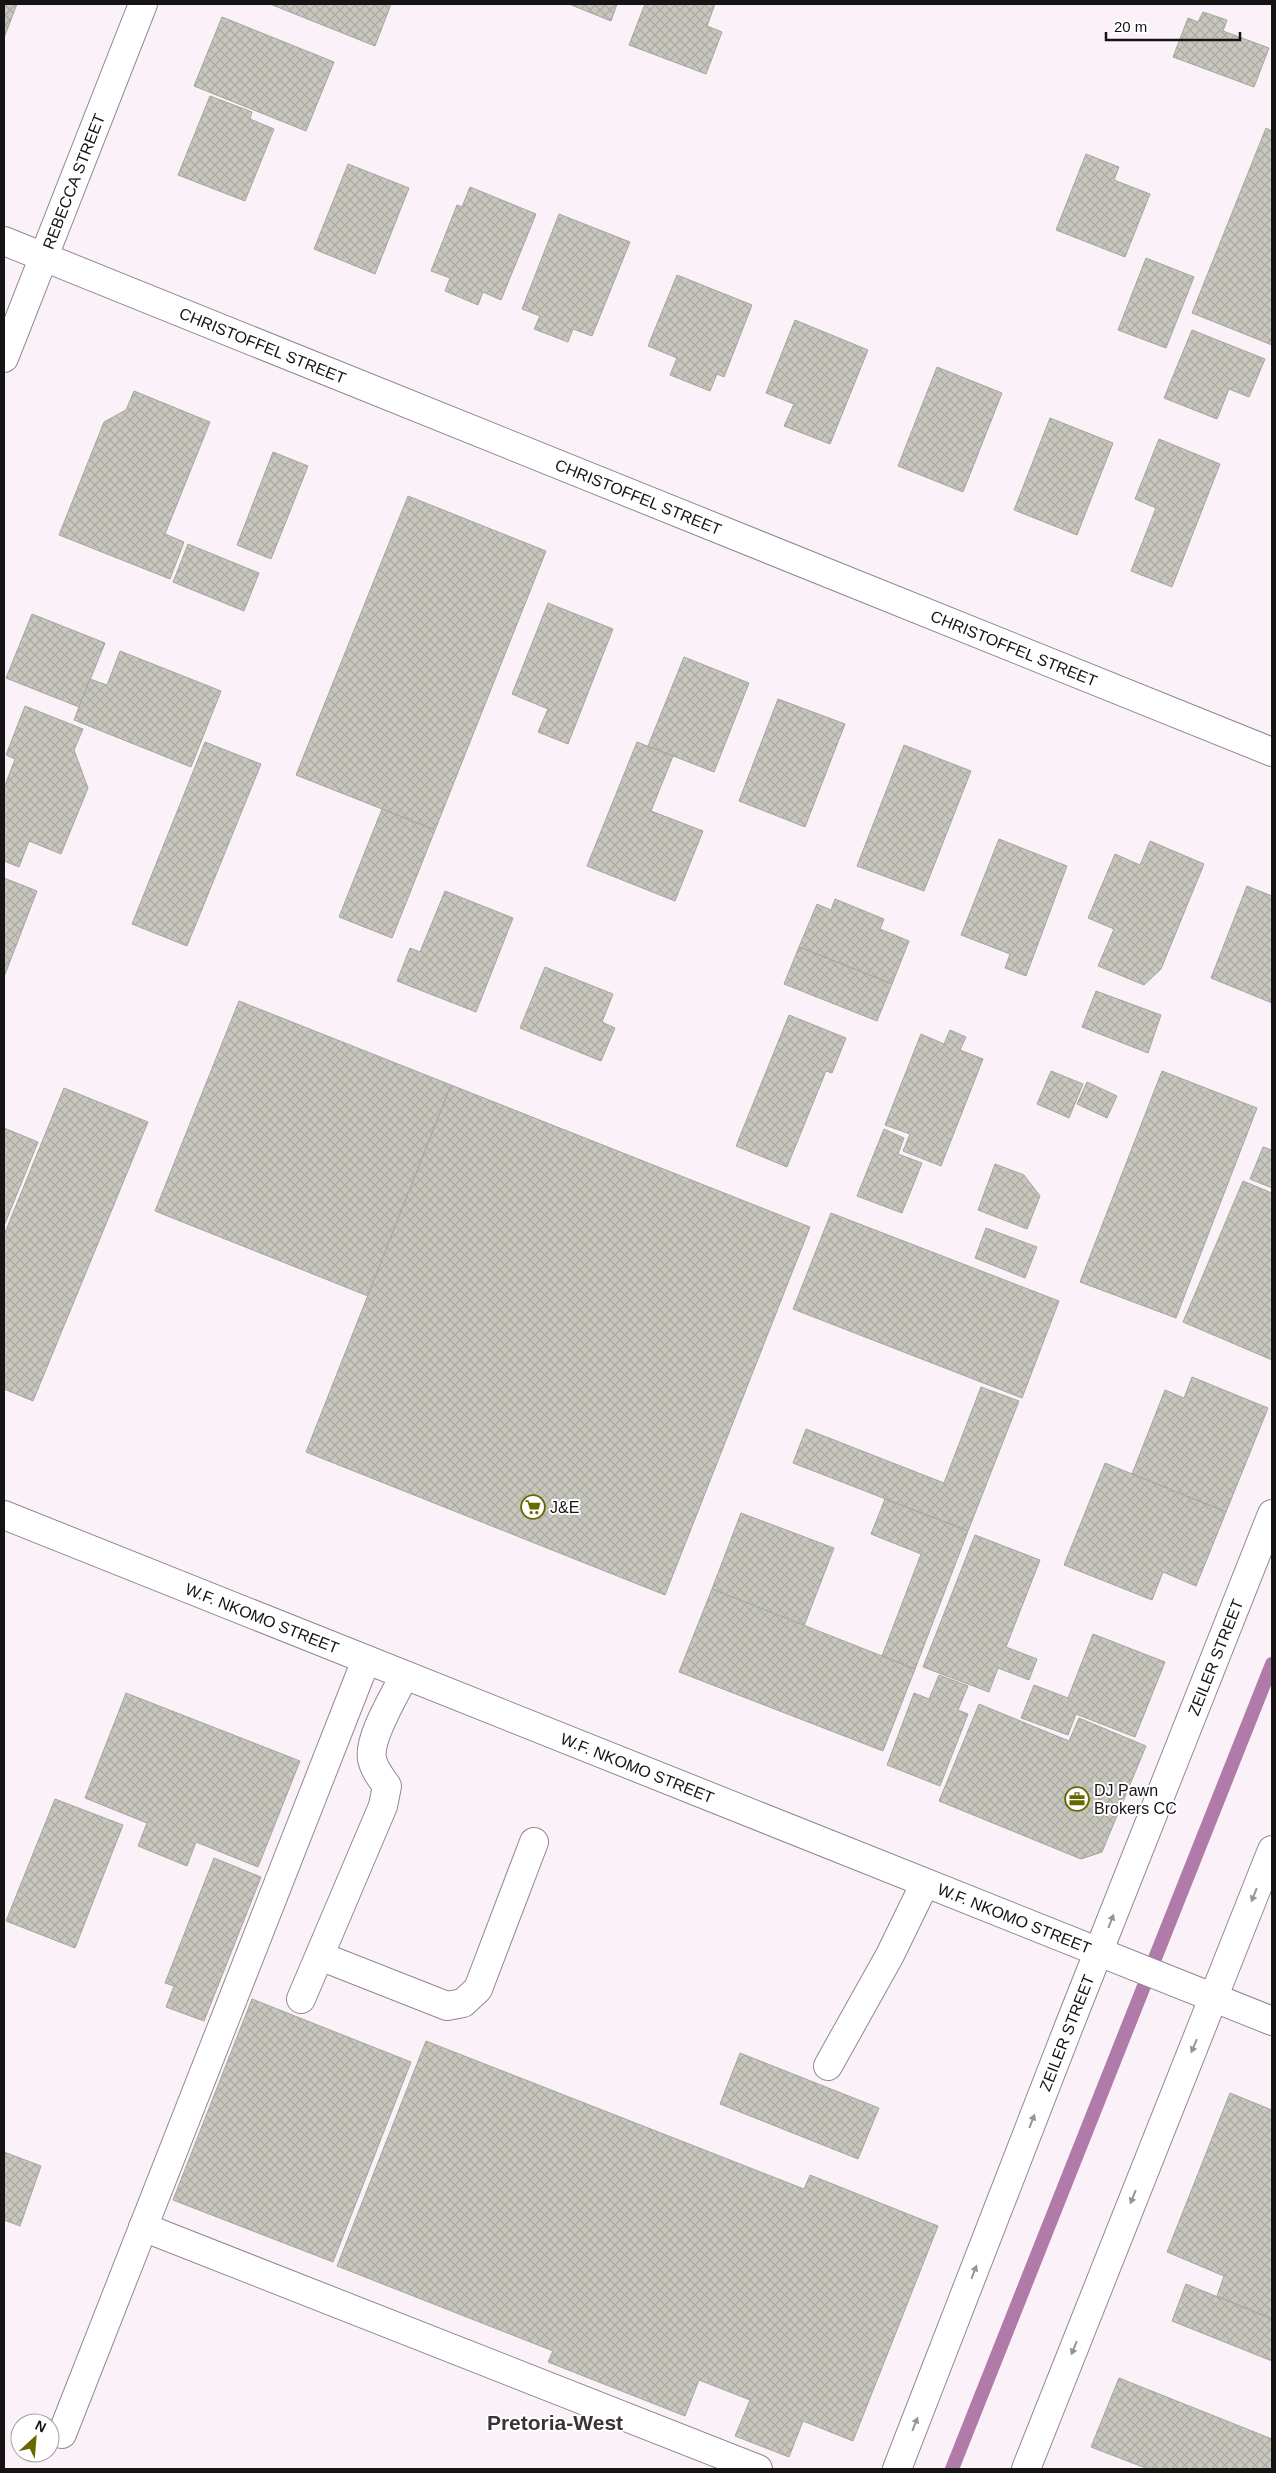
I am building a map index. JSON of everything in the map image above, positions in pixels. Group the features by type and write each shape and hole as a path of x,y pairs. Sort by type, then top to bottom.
{"street":[{"name":"REBECCA STREET","path":"4,358 143,4"},
{"name":"CHRISTOFFEL STREET","path":"4,241 1272,752"},
{"name":"ZEILER STREET","path":"897,2469 1103,1953 1272,1514"},
{"name":"W.F. NKOMO STREET","path":"4,1516 1272,2021"},
{"path":"62,2434 366,1660"},
{"path":"301,1999 383,1806 387,1786 372,1758 374,1740 404,1676"},
{"path":"320,1956 447,2006 463,2003 478,1989 534,1842"},
{"path":"1026,2469 1208,1996 1272,1850"},
{"path":"828,2066 890,1955 925,1882"},
{"path":"143,2227 758,2469"}],"building":[{"path":"4,4 17,4 4,38"},
{"path":"270,4 391,4 375,46"},
{"path":"569,4 617,4 611,21"},
{"path":"645,4 715,4 707,26 722,32 706,74 629,45"},
{"path":"1203,12 1227,20 1223,31 1269,48 1254,87 1173,57 1188,18 1198,22"},
{"path":"222,17 334,62 306,131 194,86"},
{"path":"210,96 252,112 250,119 274,129 245,201 178,175"},
{"path":"1266,128 1272,131 1272,345 1192,313"},
{"path":"1086,154 1119,167 1114,180 1150,194 1125,257 1056,230"},
{"path":"348,164 409,188 375,274 314,249"},
{"path":"470,187 536,214 501,300 483,292 478,305 445,291 450,278 431,271 457,205 462,207"},
{"path":"559,214 630,242 592,336 573,329 568,342 534,329 540,316 522,309"},
{"path":"1146,258 1194,277 1166,348 1118,330"},
{"path":"677,275 752,305 724,377 717,374 710,391 670,375 677,358 648,346"},
{"path":"795,320 868,350 830,444 784,426 794,404 766,393"},
{"path":"1192,330 1265,359 1249,397 1229,389 1217,419 1164,398"},
{"path":"937,367 1002,393 963,492 898,466"},
{"path":"134,391 210,422 165,534 184,542 170,579 59,535 104,422 126,410"},
{"path":"1050,418 1113,443 1077,535 1014,510"},
{"path":"1159,439 1220,464 1172,587 1131,571 1156,508 1135,499"},
{"path":"273,452 308,466 271,559 237,545"},
{"path":"408,496 546,551 435,830 296,775"},
{"path":"188,544 259,573 244,611 173,582"},
{"path":"548,603 613,629 568,744 538,732 548,709 512,694"},
{"path":"32,614 105,643 79,707 6,678"},
{"path":"120,651 221,691 191,767 74,720 90,679 107,685"},
{"path":"684,657 749,683 714,772 648,746"},
{"path":"778,699 845,724 805,827 739,801"},
{"path":"25,706 83,729 74,750 88,788 61,854 29,841 19,867 4,861 4,788 15,759 6,755"},
{"path":"205,742 261,764 187,946 132,924"},
{"path":"637,742 673,756 651,811 703,831 675,901 587,866"},
{"path":"904,745 971,771 924,891 857,866"},
{"path":"382,809 435,830 392,938 339,917"},
{"path":"999,839 1067,866 1026,976 1005,968 1010,954 961,935"},
{"path":"1150,841 1204,864 1161,969 1144,985 1098,966 1114,929 1088,918 1115,854 1140,865"},
{"path":"4,878 37,891 4,977"},
{"path":"1247,886 1272,896 1272,1003 1211,978"},
{"path":"445,891 513,918 476,1012 397,981 410,948 420,952"},
{"path":"835,899 884,919 880,929 909,941 892,984 799,947 817,904 831,910"},
{"path":"799,947 892,984 877,1021 784,984"},
{"path":"545,967 613,994 602,1022 615,1028 601,1061 520,1028"},
{"path":"1096,991 1161,1015 1148,1053 1082,1027"},
{"path":"239,1001 451,1085 368,1296 155,1211"},
{"path":"789,1015 846,1038 832,1073 826,1071 787,1167 736,1146"},
{"path":"950,1030 966,1037 960,1050 983,1059 941,1166 903,1151 910,1134 885,1125 921,1034 944,1044"},
{"path":"1051,1071 1083,1084 1069,1118 1037,1104"},
{"path":"1162,1071 1257,1108 1176,1318 1080,1282"},
{"path":"1087,1082 1117,1096 1107,1118 1077,1104"},
{"path":"451,1085 810,1227 665,1595 306,1452"},
{"path":"64,1088 148,1122 33,1401 4,1389 4,1235"},
{"path":"4,1128 38,1142 4,1226"},
{"path":"884,1129 904,1138 898,1154 922,1163 902,1213 857,1196"},
{"path":"1263,1147 1272,1150 1272,1188 1250,1179"},
{"path":"995,1164 1024,1175 1040,1196 1027,1229 978,1210"},
{"path":"1243,1181 1272,1193 1272,1360 1183,1322"},
{"path":"831,1213 1059,1301 1022,1398 793,1309"},
{"path":"986,1228 1037,1247 1025,1278 975,1258"},
{"path":"1192,1377 1268,1408 1226,1512 1132,1474 1165,1390 1184,1398"},
{"path":"981,1387 1019,1401 968,1531 793,1463 806,1429 944,1483"},
{"path":"1105,1463 1226,1512 1196,1586 1163,1572 1152,1600 1064,1565"},
{"path":"885,1499 968,1531 915,1669 882,1656 921,1554 871,1534"},
{"path":"741,1513 834,1548 804,1626 712,1589"},
{"path":"975,1535 1040,1560 1006,1647 1037,1659 1029,1680 998,1668 989,1692 923,1667"},
{"path":"712,1589 915,1669 883,1751 679,1672"},
{"path":"1093,1634 1165,1662 1135,1737 1076,1714 1068,1735 1021,1718 1034,1685 1068,1698"},
{"path":"939,1675 968,1686 958,1710 968,1714 940,1786 887,1765 914,1693 929,1699"},
{"path":"126,1693 300,1761 258,1867 196,1842 187,1866 138,1846 147,1823 85,1798"},
{"path":"979,1704 1069,1741 1079,1718 1146,1746 1102,1852 1081,1859 939,1801"},
{"path":"55,1799 123,1825 75,1948 6,1921"},
{"path":"214,1858 261,1877 204,2021 166,2007 174,1986 165,1983"},
{"path":"252,1999 411,2062 333,2262 173,2200"},
{"path":"426,2041 804,2189 810,2175 938,2226 853,2441 803,2421 789,2457 735,2436 750,2400 699,2380 685,2416 548,2362 553,2351 337,2266"},
{"path":"740,2053 879,2108 858,2159 720,2104"},
{"path":"1230,2093 1272,2110 1272,2319 1217,2296 1224,2276 1167,2252"},
{"path":"4,2152 41,2166 20,2226 4,2220"},
{"path":"1186,2284 1272,2319 1272,2361 1172,2321"},
{"path":"1119,2378 1272,2439 1272,2469 1148,2469 1091,2447"}],"waterway":[{"path":"952,2469 1272,1664"}],"place":[{"name":"J&E","path":"533,1507"},
{"name":"DJ Pawn Brokers CC","path":"1077,1799"}],"district":[{"name":"Pretoria-West","path":"555,2423"}]}
